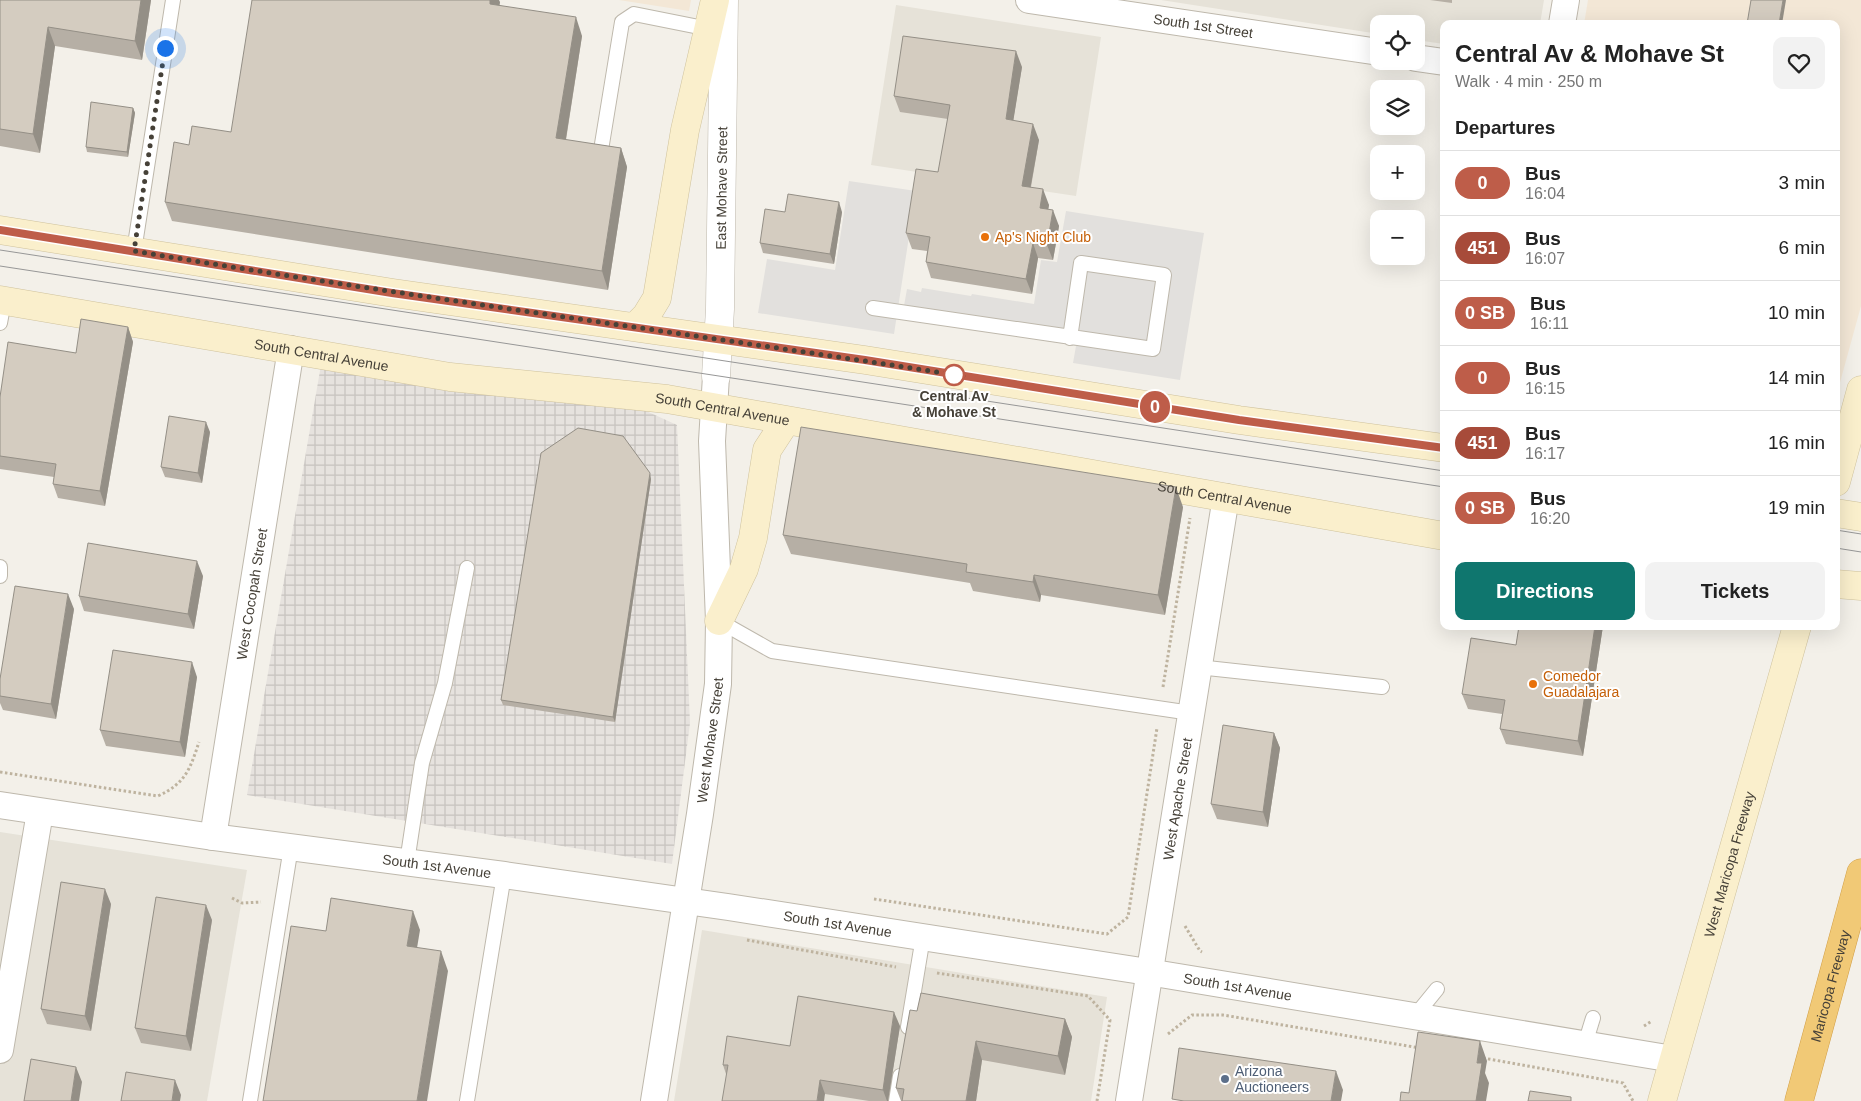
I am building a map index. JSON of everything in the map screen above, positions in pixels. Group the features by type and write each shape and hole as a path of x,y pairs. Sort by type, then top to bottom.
{"highway":[{"name":"Maricopa Freeway","path":"1799,1101 1861,873"}],"main road":[{"path":"636,326 646,316 657,298 686,130 715,0"},
{"path":"0,230 392,293 636,326 1239,420 1440,447"},
{"name":"South Central Avenue","path":"1,308 291,349 450,377 667,399 713,409 786,420 1440,535"},
{"path":"1840,467 1861,390"},
{"path":"719,621 746,561 753,538 767,450 786,420"},
{"path":"1840,514 1861,517"},
{"path":"1840,584 1861,586"},
{"name":"West Maricopa Freeway","path":"1662,1101 1796,630"}],"street":[{"name":"East Mohave Street","path":"716,376 724,0"},
{"name":"South 1st Street","path":"1029,0 1370,51"},
{"path":"1563,20 1566,0"},
{"path":"1425,59 1440,61"},
{"name":"West Cocopah Street","path":"213,838 291,349"},
{"name":"West Mohave Street","path":"654,1101 718,684 719,621 712,467 713,409 716,376"},
{"name":"West Apache Street","path":"1129,1101 1148,972 1226,497"},
{"name":"South 1st Avenue","path":"0,805 213,838 407,862 686,901 1148,972 1673,1059"},
{"path":"0,1050 40,812"}],"lane":[{"path":"134,251 173,0"},
{"path":"600,150 622,22 634,14 709,29"},
{"path":"873,308 1070,338 1153,349 1164,274 1081,263 1070,338"},
{"path":"0,567 0,576"},
{"path":"407,862 422,763 445,682 467,568"},
{"path":"719,621 772,651 1191,713"},
{"path":"1198,667 1382,686"},
{"path":"250,1101 291,847"},
{"path":"467,1101 504,875"},
{"path":"906,1045 923,937"},
{"path":"1414,1016 1437,990"},
{"path":"1585,1044 1594,1018"},
{"path":"896,1101 902,1064"}],"path":[{"path":"872,899 1107,934 1128,917 1190,515"},
{"path":"0,772 158,796 173,790 188,776 200,737"},
{"path":"1184,925 1200,951"},
{"path":"1088,996 1110,1020 1097,1101"},
{"path":"1166,1044 1168,1034 1192,1015 1223,1015 1429,1049"},
{"path":"1478,1057 1623,1083 1633,1101"}],"shaded area":[{"path":"619,0 691,0 689,11"},
{"path":"1161,0 1544,0 1541,20 1440,20 1440,43 1425,41 1425,15 1370,15 1370,33"},
{"path":"1588,0 1861,0 1861,306 1840,382 1840,20 1585,20"},
{"path":"896,5 1101,37 1076,196 871,165"},
{"path":"849,181 916,191 894,334 758,313 767,259 835,270"},
{"path":"1066,211 1204,233 1180,380 1073,363 1076,346 902,317 907,289 921,292 922,288 1034,304 1041,260 1057,262"},
{"path":"322,359 633,405 677,425 690,723 672,864 247,795"},
{"path":"0,832 247,870 207,1101 0,1101"},
{"path":"702,930 1107,997 1091,1101 674,1101"}],"building":[{"path":"0,0 141,0 135,41 48,27 33,134 0,129"},
{"path":"252,0 490,0 490,4 576,17 556,138 621,148 602,271 165,202 174,142 189,145 192,126 231,132"},
{"path":"1751,0 1783,0 1780,20 1748,20"},
{"path":"903,36 1016,51 1006,119 1033,124 1022,186 1043,189 1040,208 1053,210 1047,245 1033,243 1026,279 926,262 930,237 906,233 916,169 938,172 950,105 894,96"},
{"path":"91,102 133,108 127,152 86,147"},
{"path":"788,194 839,202 830,254 760,243 765,209 785,212"},
{"path":"81,319 128,327 100,491 53,484 56,464 0,456 0,397 8,342 76,353"},
{"path":"169,416 206,422 198,473 161,467"},
{"path":"801,427 1176,487 1158,595 1034,575 1033,582 966,572 967,564 783,535"},
{"path":"578,428 623,436 650,473 613,717 501,700 541,453"},
{"path":"88,543 197,561 188,614 79,596"},
{"path":"15,586 68,594 51,704 0,696 0,679"},
{"name":"Comedor Guadalajara","path":"1518,630 1594,630 1578,741 1500,729 1505,700 1462,694 1471,638 1516,645"},
{"path":"113,650 192,662 180,742 100,730"},
{"path":"1223,725 1274,733 1263,812 1211,804"},
{"path":"61,882 105,889 85,1016 41,1009"},
{"path":"156,897 206,905 186,1036 135,1028"},
{"path":"331,898 413,911 407,946 441,951 417,1101 263,1101 291,926 326,931"},
{"path":"921,993 1065,1019 1058,1056 976,1041 966,1101 902,1101 904,1089 896,1088 910,1010 917,1011"},
{"path":"798,996 894,1012 883,1090 820,1080 817,1101 722,1101 728,1065 723,1065 727,1036 790,1046"},
{"path":"1418,1032 1480,1041 1477,1063 1482,1063 1476,1101 1400,1101 1401,1092 1409,1093"},
{"path":"1179,1048 1336,1071 1331,1101 1184,1101 1172,1099"},
{"path":"31,1059 76,1067 71,1101 24,1101"},
{"path":"126,1072 175,1080 172,1101 121,1101"},
{"path":"1530,1091 1571,1097 1571,1101 1528,1101"}],"tram line":[{"path":"0,250 1440,470"},
{"path":"0,266 1440,486"},
{"path":"1840,531 1861,534"},
{"path":"1840,549 1861,552"}],"bus line":[{"name":"0","path":"0,230 392,293 636,326 865,360 1239,420 1440,447"}],"place":[{"name":"Ap's Night Club","path":"985,237"},
{"name":"Central Av & Mohave St","path":"954,375"},
{"name":"Comedor Guadalajara","path":"1533,684"},
{"name":"Arizona Auctioneers","path":"1225,1079"}],"route":[{"path":"165,48 134,251 392,293 636,326 963,376 954,375"}]}
